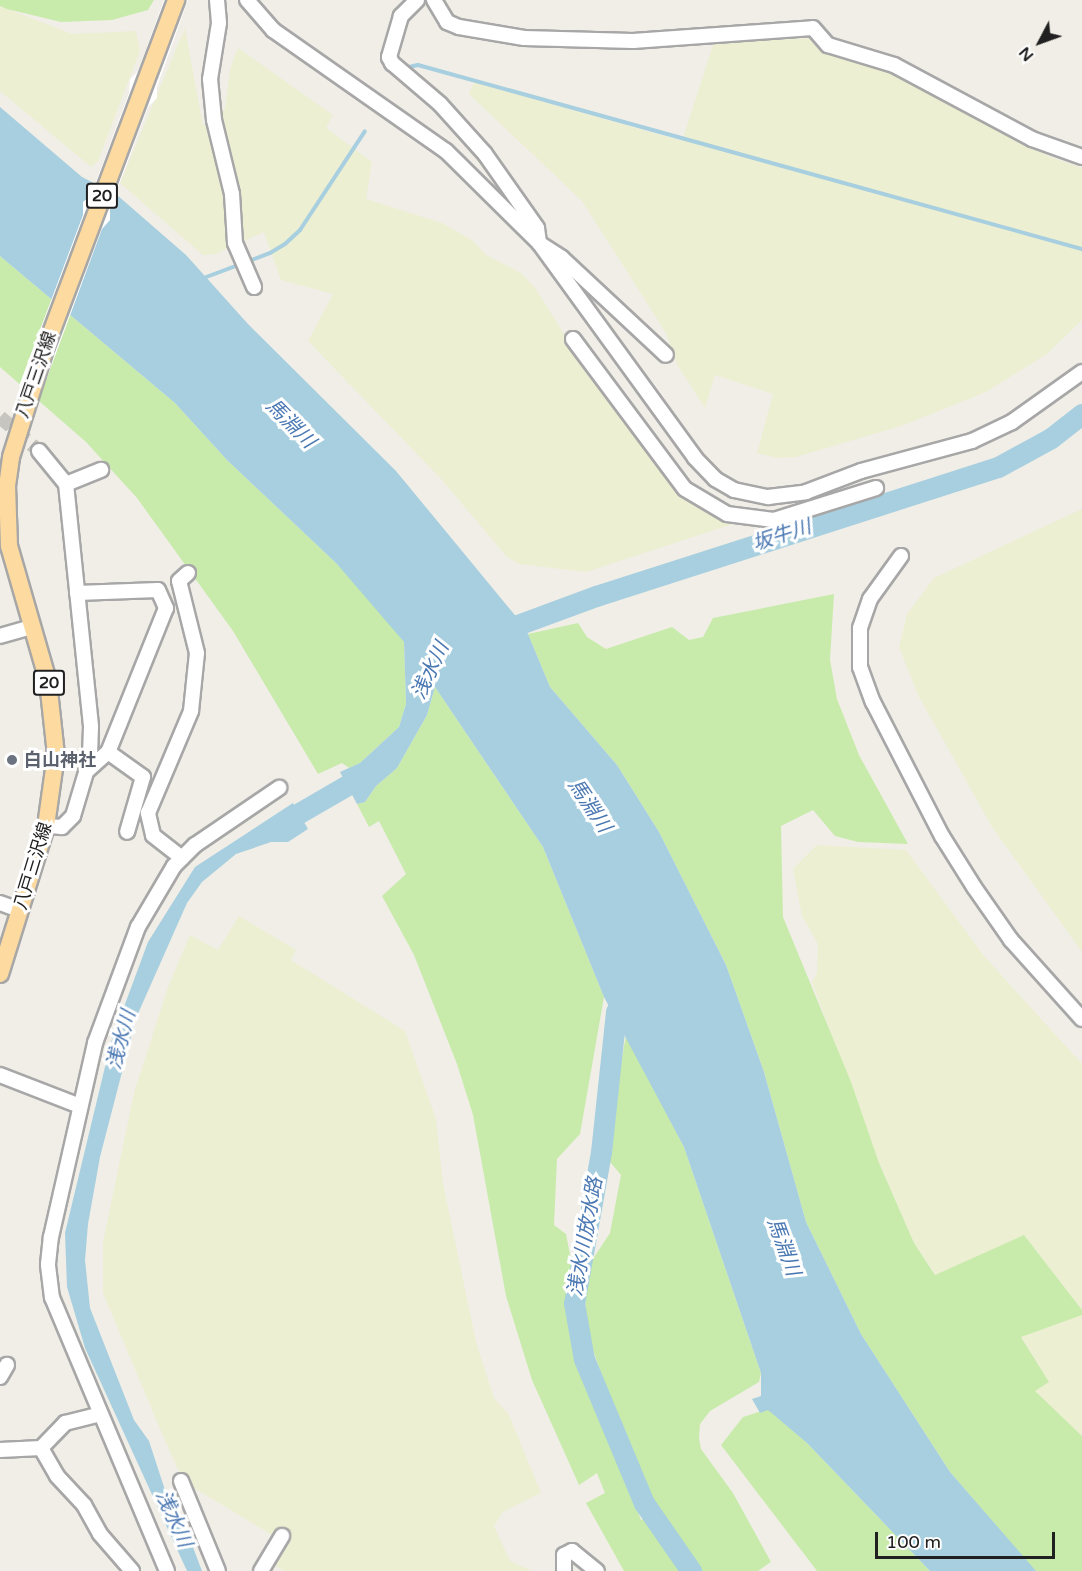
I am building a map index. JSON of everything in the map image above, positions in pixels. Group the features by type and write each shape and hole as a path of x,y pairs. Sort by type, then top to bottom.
{"main road":[{"name":"八戸三沢線","path":"0,974 46,825 56,755 55,717 9,546 7,506 11,457 30,393 176,0"}],"street":[{"path":"216,0 219,23 210,79 214,120 232,194 234,243 254,287"},
{"path":"247,0 273,30 446,151 539,243 695,458 715,479 734,490 768,497 806,492 861,471 972,441 1012,422 1082,372"},
{"path":"417,0 401,16 389,57 392,63 440,104 485,154 537,228 539,243 562,258 666,355"},
{"path":"434,0 447,22 459,27 524,38 633,41 813,28 828,45 894,65 1032,139 1082,157"},
{"path":"573,339 685,489 727,514 774,520 876,488"},
{"path":"39,451 66,484 91,728 88,770 73,816 62,827 46,825"},
{"path":"66,484 101,470"},
{"path":"901,556 870,599 860,628 860,667 873,702 942,836 974,887 1011,940 1082,1018"},
{"path":"182,858 153,835 148,813 191,711 197,653 179,581 188,573"},
{"path":"77,593 158,590 166,608 108,752 88,770"},
{"path":"0,636 32,627"},
{"path":"108,752 142,777 127,832"},
{"path":"167,1571 98,1415 52,1298 48,1264 80,1106 114,986 158,889 182,858 279,789"},
{"path":"0,903 19,910"},
{"path":"0,1075 80,1106"},
{"path":"0,1450 40,1448 65,1423 98,1415"},
{"path":"40,1448 57,1476 84,1505 100,1534 132,1571"},
{"path":"181,1481 218,1571"},
{"path":"261,1571 282,1536"},
{"path":"564,1571 564,1555 572,1551 597,1571"}],"green space":[{"path":"0,0 154,0 148,10 112,20 61,22 7,9 0,6"},
{"path":"0,6 72,34 136,31 140,51 98,161 91,167 0,91"},
{"path":"185,28 203,126 225,109 230,69 238,48 333,115 326,128 372,162 366,199 442,223 472,240 486,255 521,273 536,289 569,342 674,484 736,519 736,523 586,572 519,564 507,557 442,480 308,341 333,294 281,280 264,232 215,254 203,255 120,183"},
{"path":"818,38 836,54 902,76 1050,157 1082,168 1082,320 1047,354 986,392 904,425 796,457 777,458 757,453 773,394 715,375 705,408 678,366 666,333 582,201 469,94 474,82 682,141 714,42"},
{"path":"0,256 175,403 227,460 337,564 389,620 404,642 406,704 399,727 360,763 349,768 342,763 318,774 233,631 137,498 86,442 0,367"},
{"path":"1082,509 1082,952 992,827 918,695 899,647 907,614 934,578"},
{"path":"834,594 830,660 837,699 859,755 908,844 858,842 835,836 813,810 781,826 783,917 851,1082 879,1163 914,1243 935,1275 1024,1235 1082,1310 1082,1315 1021,1337 1049,1382 1035,1391 1082,1436 1082,1571 1036,1571 1030,1565 950,1472 861,1334 806,1222 764,1072 726,965 659,832 617,765 550,687 528,634 578,623 587,637 606,649 672,627 689,640 703,637 713,618"},
{"path":"435,687 543,847 604,997 580,1134 557,1159 554,1225 566,1234 572,1265 567,1312 578,1359 641,1520 657,1512 615,1415 588,1335 583,1274 610,1233 621,1175 610,1162 613,1108 626,1035 684,1147 761,1373 759,1382 710,1411 700,1424 699,1438 701,1449 733,1493 771,1562 758,1571 624,1571 586,1503 605,1493 597,1473 579,1485 532,1380 506,1296 473,1115 457,1064 414,955 382,896 406,874 379,821 369,827 357,804 365,802 376,786 397,768 427,715"},
{"path":"817,845 906,850 984,956 1082,1064 1082,1310 1024,1235 936,1275 914,1243 879,1163 812,982 817,973 818,944 802,916 793,869"},
{"path":"239,916 296,950 291,960 405,1031 436,1119 443,1183 476,1342 494,1398 509,1415 541,1493 503,1512 494,1526 510,1561 532,1571 284,1571 270,1562 282,1541 184,1482 166,1443 103,1293 103,1242 134,1093 168,987 190,935 218,950"},
{"path":"1082,1315 1082,1436 1034,1391 1049,1382 1021,1336"},
{"path":"768,1409 807,1443 930,1571 817,1571 721,1445 743,1417"}],"water":[{"name":"馬淵川","path":"0,107 82,177 117,195 186,255 248,324 396,471 514,614 528,634 550,687 617,765 659,832 726,965 764,1072 806,1222 861,1334 950,1472 1036,1571 930,1571 807,1443 768,1410 760,1413 752,1399 761,1396 761,1373 684,1147 604,997 543,847 435,687 427,715 397,768 376,786 365,802 357,804 340,772 360,763 399,727 406,704 404,642 337,564 227,460 175,403 0,256"},
{"path":"293,803 308,829 288,842 271,842 236,854 202,882 187,903 136,1018 100,1157 88,1224 85,1260 90,1308 134,1420 149,1441 165,1490 180,1513 202,1571 187,1571 85,1348 67,1287 65,1233 111,1042 148,942 195,867"}],"pier":[{"path":"164,0 188,0 157,87 157,98 148,107 110,209 110,220 102,229 38,402 19,386 83,215 83,202 91,195 129,93 130,79 138,71"}],"waterway":[{"path":"409,67 418,65 1082,249"},
{"path":"201,279 270,253 285,244 300,230 365,131"},
{"name":"坂牛川","path":"493,634 596,596 998,467 1051,438 1082,414"},
{"name":"浅水川","path":"275,827 370,772"},
{"name":"浅水川放水路","path":"628,991 616,1012 601,1152 574,1303 584,1359 644,1503 691,1571"}],"tunnel":[{"path":"0,417 39,451"}],"place":[{"name":"白山神社","path":"12,760"}]}
